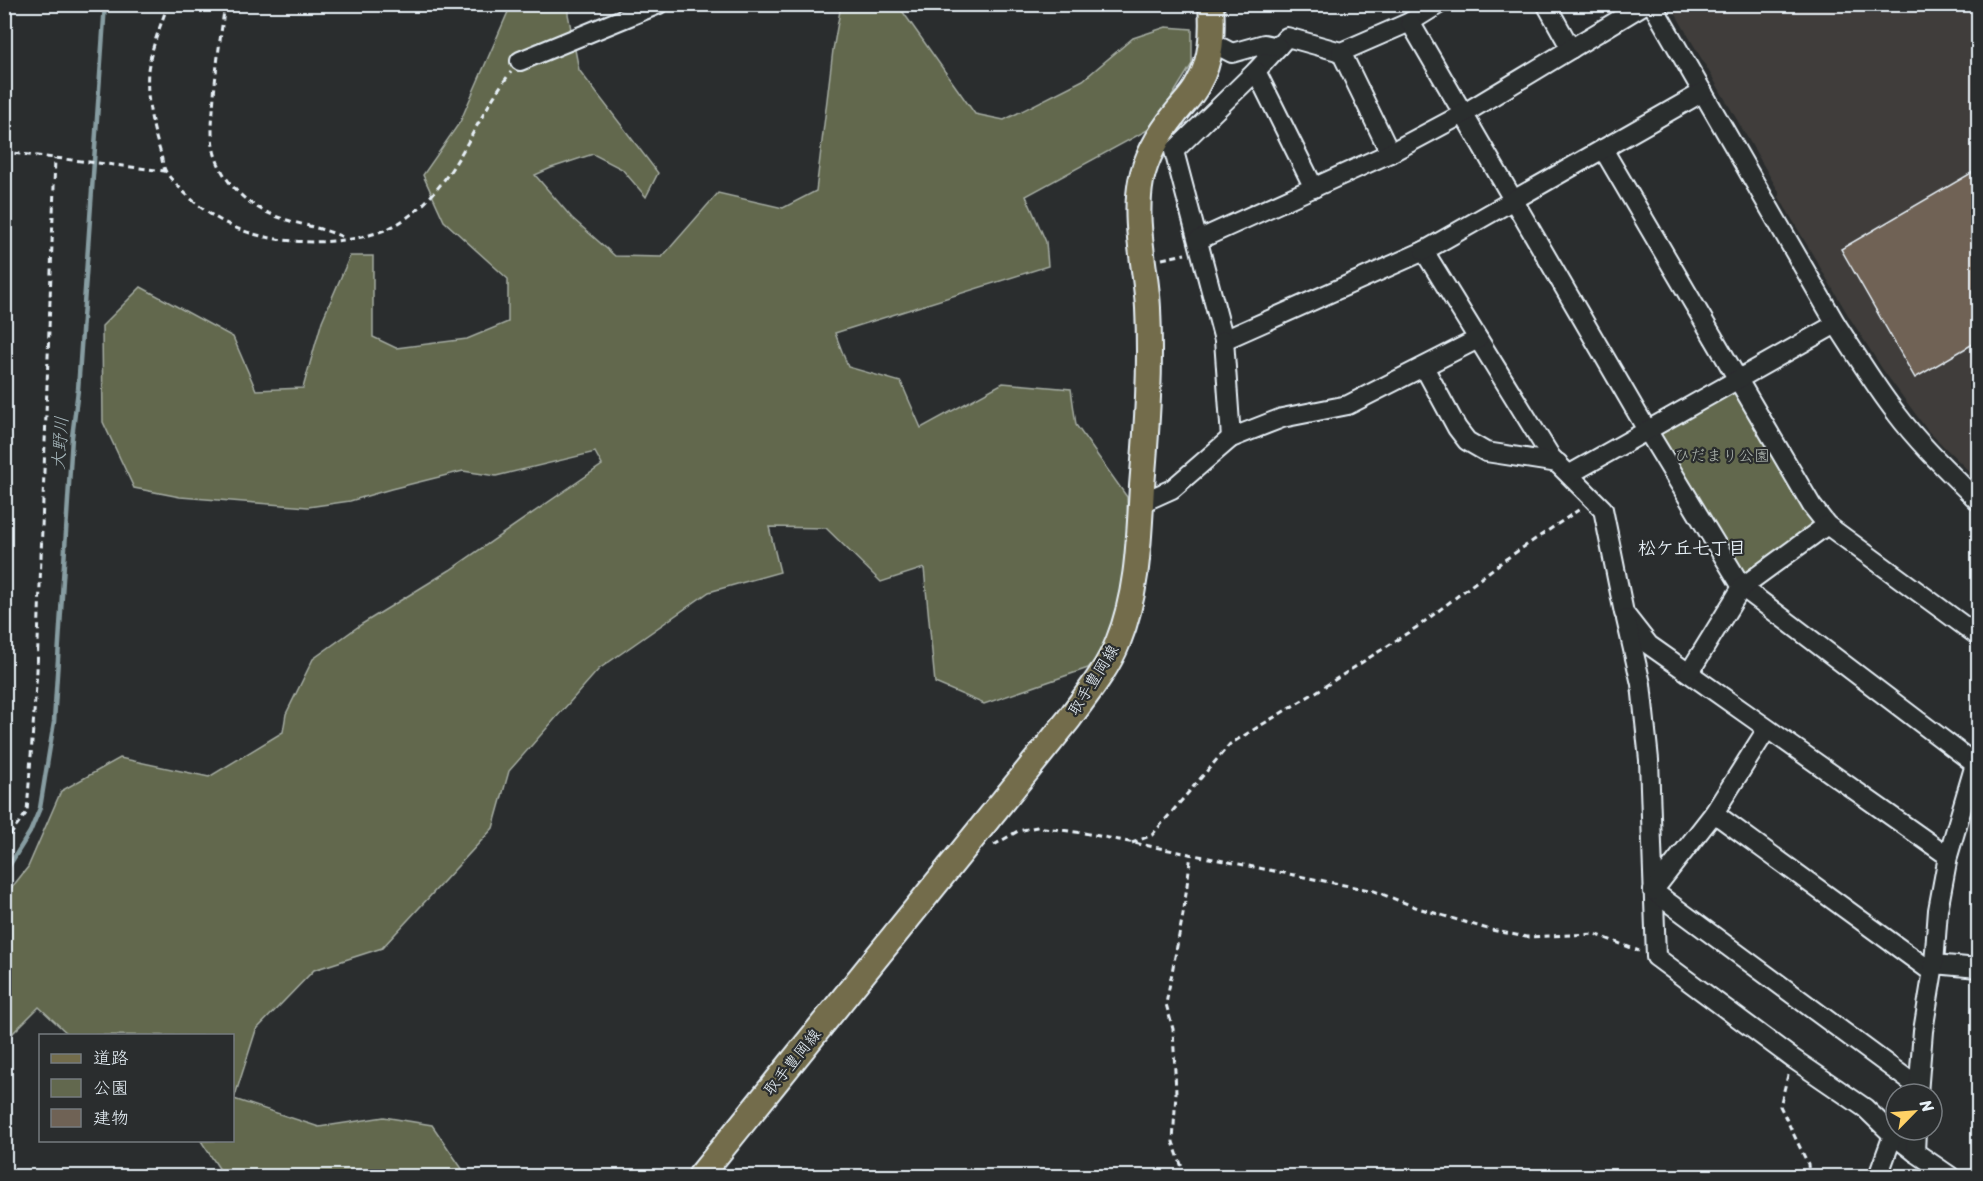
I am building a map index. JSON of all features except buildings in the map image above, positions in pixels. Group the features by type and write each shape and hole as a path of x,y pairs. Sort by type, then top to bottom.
{"main road":[{"name":"取手豊岡線","path":"700,1176 1062,728 1097,679 1117,644 1128,612 1137,557 1150,356 1148,304 1140,223 1141,181 1157,139 1198,85 1209,57 1211,4"}],"street":[{"path":"520,61 659,4"},
{"path":"1231,438 1224,340 1174,151 1256,71 1287,37 1341,52 1410,22 1439,4"},
{"path":"1546,4 1571,49"},
{"path":"1200,245 1390,153 1463,114 1645,4"},
{"path":"1652,4 1836,324 1896,413 1944,468 1978,501"},
{"path":"1410,22 1512,201 1742,587 1977,759 1948,856 1938,910 1919,1082"},
{"path":"1211,42 1232,53 1264,44 1278,47"},
{"path":"1341,52 1390,153"},
{"path":"1256,71 1314,188"},
{"path":"1224,340 1424,251 1703,92"},
{"path":"1603,149 1812,506 1827,525 1978,636"},
{"path":"1424,251 1551,457 1603,509 1641,684 1648,749 1656,957 1792,1058 1865,1108 1884,1126"},
{"path":"1424,367 1457,428 1467,441 1486,452 1564,468 1647,430 1836,324"},
{"path":"1141,503 1172,489 1231,438 1282,418 1348,405 1478,339"},
{"path":"1689,673 1742,587 1827,525"},
{"path":"1624,613 1649,645 1948,856"},
{"path":"1653,891 1714,813 1767,729"},
{"path":"1714,813 1933,968 1978,968"},
{"path":"1653,891 1907,1082"},
{"path":"1878,1176 1890,1142"},
{"path":"1902,1142 1950,1176"},
{"path":"1915,1142 1915,1152"}],"path":[{"path":"168,4 148,68 152,129 165,171 200,208 216,220 234,229 284,240 329,243 368,235 400,223 425,205 450,173 495,93 520,61"},
{"path":"225,4 214,85 213,122 214,150 221,170 232,187 267,213 331,231 347,238"},
{"path":"4,152 165,171"},
{"path":"4,844 27,812 37,671 55,158"},
{"path":"1156,261 1200,245"},
{"path":"1132,843 1152,835 1230,744 1420,625 1503,561 1594,499"},
{"path":"986,849 1018,831 1037,827 1191,854 1374,891 1418,908 1491,930 1527,937 1595,934 1656,957"},
{"path":"1185,1176 1173,1142 1176,1093 1174,1040 1166,1004 1184,909 1191,854"},
{"path":"1792,1058 1780,1106 1808,1164 1809,1176"}],"shaded area":[{"path":"1676,4 1978,5 1978,480 1928,431 1883,370 1848,315 1675,13"}],"green space":[{"path":"511,5 568,5 579,70 658,173 646,197 622,169 593,154 535,175 572,218 615,256 662,257 718,193 783,208 816,191 833,50 841,5 898,5 975,114 1004,120 1083,80 1133,38 1166,27 1192,29 1192,64 1153,127 1026,196 1046,242 1048,266 835,333 848,367 901,382 921,428 1003,383 1071,389 1076,425 1127,497 1129,552 1109,645 1088,668 984,704 935,683 924,568 881,582 826,528 769,527 780,572 709,592 599,669 509,771 493,828 382,948 314,970 256,1030 234,1099 234,1034 68,1034 39,1007 7,1039 5,1048 5,896 28,867 61,791 120,758 209,777 283,732 286,714 313,659 362,624 450,570 602,465 595,452 496,476 463,471 350,501 308,507 180,497 134,488 103,422 102,326 141,287 233,337 256,390 303,388 322,321 350,256 373,256 373,337 396,348 467,339 508,322 508,279 444,221 423,175 460,122"},
{"name":"ひだまり公園","path":"1738,378 1827,525 1742,587 1647,430"},
{"path":"234,1099 319,1127 384,1117 432,1125 467,1176 224,1176 202,1142 234,1142"}],"waterway":[{"name":"大野川","path":"4,874 30,832 40,808 54,722 72,437 78,390 105,4"}],"district":[{"name":"松ケ丘七丁目","path":"1692,548"}]}
